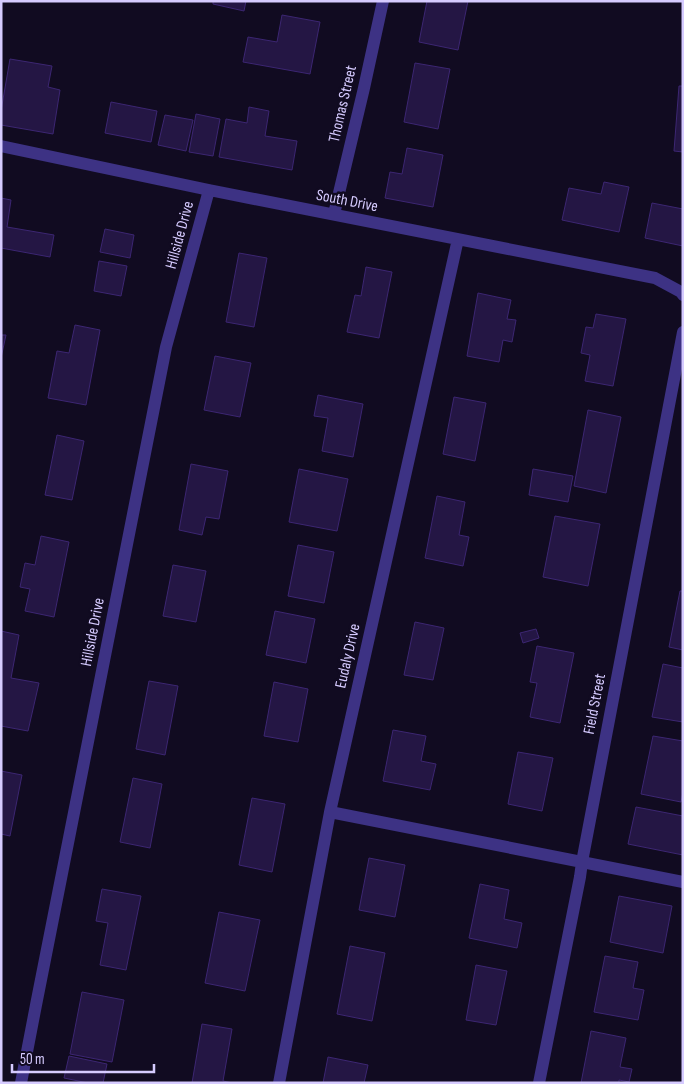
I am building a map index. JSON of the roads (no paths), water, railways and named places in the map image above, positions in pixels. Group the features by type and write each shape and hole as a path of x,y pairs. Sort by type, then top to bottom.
{"street":[{"name":"Thomas Street","path":"334,214 383,1"},
{"name":"South Drive","path":"1,146 209,190 656,278 682,292 683,295"},
{"name":"Hillside Drive","path":"22,1083 166,347 209,190"},
{"name":"Eudaly Drive","path":"279,1083 330,812 458,239"},
{"name":"Field Street","path":"539,1083 683,332"},
{"path":"330,812 683,882"}]}
